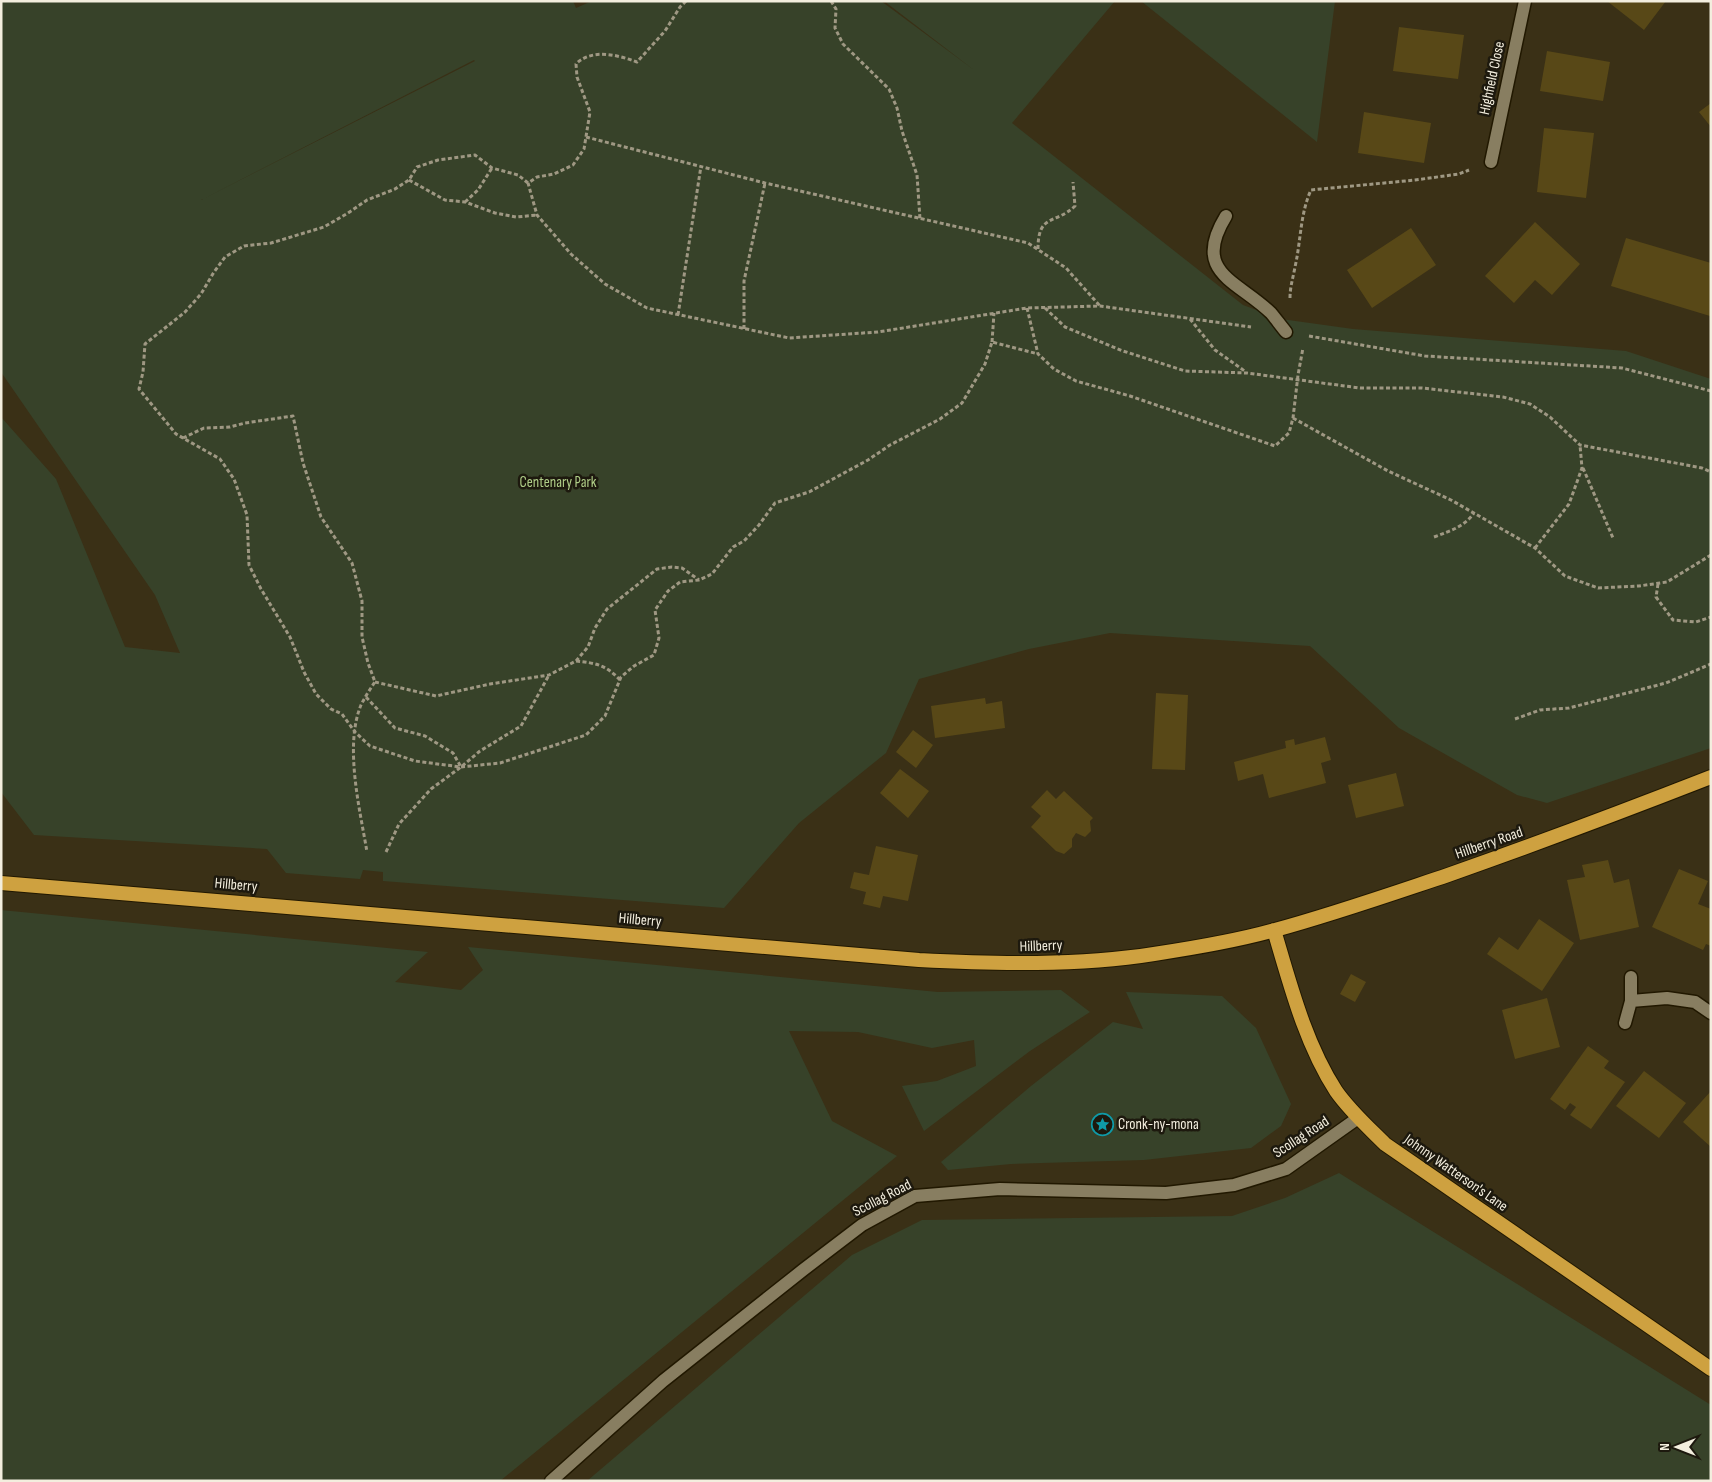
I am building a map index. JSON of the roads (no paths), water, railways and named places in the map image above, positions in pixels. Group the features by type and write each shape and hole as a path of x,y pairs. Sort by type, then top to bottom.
{"highway":[{"name":"Hillberry Road","path":"1274,930 1363,904 1510,853 1711,777"},
{"name":"Hillberry","path":"1,883 179,896 754,947 919,960 986,963 1044,962 1152,954 1274,930"},
{"name":"Johnny Watterson's Lane","path":"1274,930 1315,1052 1336,1090 1358,1118 1385,1144 1711,1369"}],"street":[{"name":"Highfield Close","path":"1491,162 1525,1"},
{"path":"1226,216 1217,231 1214,241 1214,256 1218,270 1232,285 1270,313 1286,332"},
{"path":"1624,1023 1630,1001 1630,977"},
{"path":"1630,1001 1667,998 1695,1002 1711,1012"},
{"name":"Scollag Road","path":"551,1481 663,1381 795,1276 862,1225 916,1196 1000,1188 1166,1193 1234,1185 1286,1169 1358,1118"}],"place":[{"name":"Cronk-ny-mona","path":"1102,1124"}],"park label":[{"name":"Centenary Park","path":"558,482"}]}
